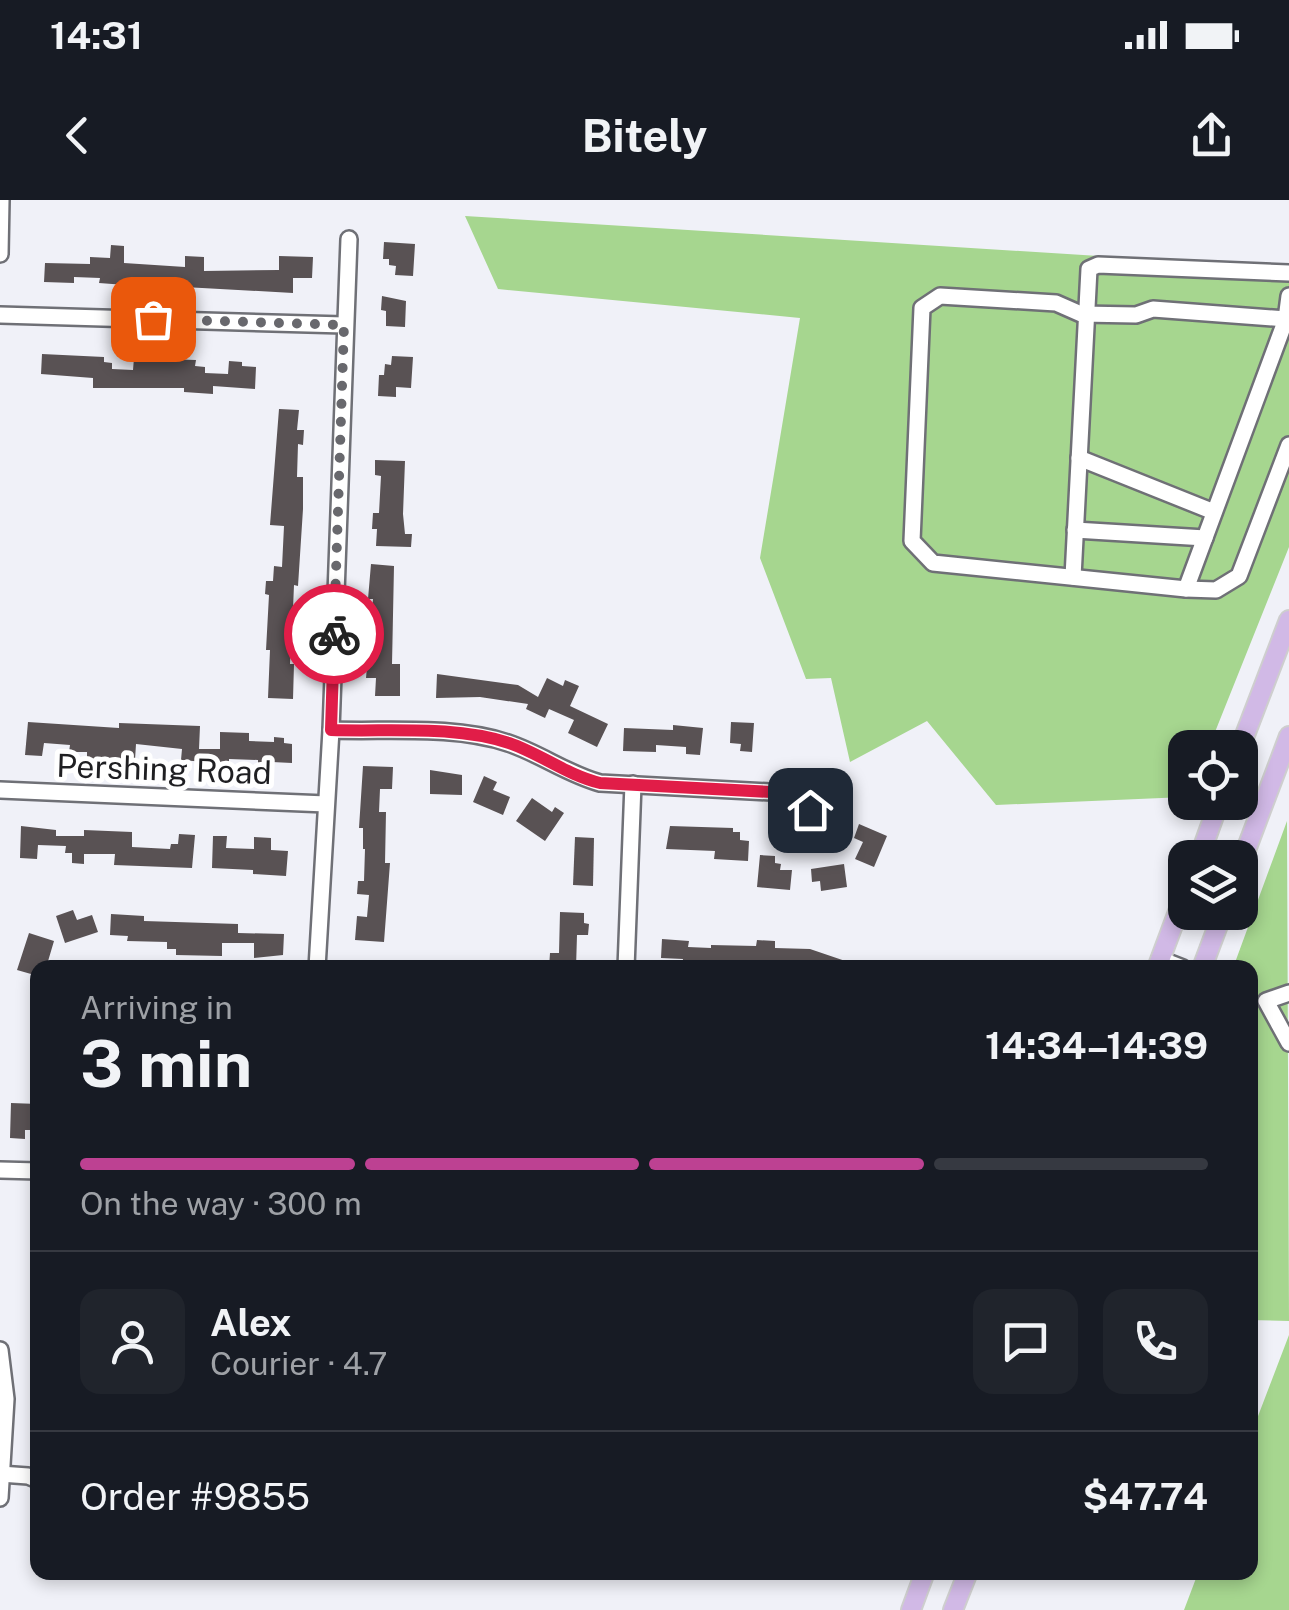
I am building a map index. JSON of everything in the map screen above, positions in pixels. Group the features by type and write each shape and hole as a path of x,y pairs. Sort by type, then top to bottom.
{"main road":[{"path":"1247,730 1289,620"},
{"path":"1250,840 1289,736"},
{"path":"1159,960 1171,930"},
{"path":"1205,960 1216,930"},
{"path":"911,1610 917,1580"},
{"path":"953,1610 965,1580"}],"street":[{"path":"0,254 1,200"},
{"path":"317,960 331,730 349,240"},
{"path":"1072,577 1089,269 1098,264 1289,273"},
{"path":"1287,319 1153,309 1136,315 1088,314 1056,303 940,296 922,308 912,541 933,563 1216,590 1239,576 1289,445"},
{"path":"1186,588 1287,319 1289,296"},
{"path":"0,315 344,325"},
{"path":"1079,458 1214,512"},
{"path":"1075,530 1204,538"},
{"path":"331,730 461,733 505,742 541,755 574,776 600,783 790,793 810,810"},
{"path":"626,960 633,784"},
{"name":"Pershing Road","path":"0,790 326,804"},
{"path":"1289,993 1258,998 1289,1043"},
{"path":"0,1170 30,1172"},
{"path":"0,1350 6,1400 0,1498"},
{"path":"1,1474 30,1479"}],"green space":[{"path":"465,216 1289,268 1289,547 1216,730 1168,730 1168,798 996,805 927,721 850,762 831,678 806,679 760,558 800,318 498,289"},
{"path":"1287,821 1289,1321 1258,1320 1258,960 1236,960 1247,930 1258,930 1258,900"},
{"path":"1289,1335 1289,1610 1184,1610 1195,1580 1258,1580 1258,1416"}],"building":[{"path":"384,242 415,244 413,276 395,275 396,266 383,259"},
{"path":"111,245 124,246 124,263 185,267 185,256 204,257 204,271 279,270 279,256 313,257 312,278 293,278 293,293 184,287 184,283 152,280 152,287 99,283 100,278 74,277 74,283 44,282 45,263 90,264 90,257 110,258"},
{"path":"382,296 406,301 405,327 386,326"},
{"path":"42,354 104,357 104,362 112,363 112,369 133,370 134,358 196,360 195,366 205,367 205,373 228,374 229,361 242,362 242,366 256,367 255,389 213,386 213,394 184,392 184,388 93,388 93,378 41,374"},
{"path":"392,356 413,357 411,388 396,387 396,397 378,396 379,375 384,375 385,364 391,365"},
{"path":"279,409 299,410 297,430 304,430 303,445 298,444 297,477 303,477 303,509 298,586 294,585 296,639 291,639 293,699 268,698 266,581 273,581 274,566 282,567 284,526 270,525"},
{"path":"375,460 405,461 403,514 405,534 412,534 411,547 376,546 373,513 379,513 381,476 375,475"},
{"path":"371,564 394,566 392,664 400,664 400,696 375,696 376,678 366,678 373,599 368,599"},
{"path":"437,674 518,685 538,697 547,678 563,686 565,680 579,686 570,706 608,724 597,747 568,733 574,720 549,709 545,718 526,709 528,704 480,697 436,698"},
{"path":"28,722 119,728 119,723 200,726 199,749 220,749 220,732 249,733 249,741 274,742 274,737 284,738 284,743 292,744 292,763 272,762 272,767 258,766 258,760 229,759 229,764 181,760 182,749 136,744 135,760 87,759 87,752 69,752 70,745 44,743 42,756 25,755"},
{"path":"731,722 754,723 752,752 740,751 741,744 730,743"},
{"path":"673,725 703,728 700,755 686,754 686,747 656,745 656,752 623,751 624,728 673,730"},
{"path":"363,766 393,767 392,789 380,789 379,812 386,812 385,863 390,863 384,942 355,940 357,916 367,917 369,895 357,894 358,881 364,881 365,849 363,828 359,828"},
{"path":"430,770 462,775 462,795 430,794"},
{"path":"484,776 497,782 493,790 510,797 503,815 473,802"},
{"path":"532,798 552,812 555,807 564,813 545,841 516,821"},
{"path":"859,824 887,836 874,867 855,859 863,842 854,838"},
{"path":"21,826 56,830 56,836 84,836 84,830 132,832 132,847 170,849 171,844 178,844 179,834 195,835 192,868 114,865 115,854 84,854 84,864 72,863 72,853 65,853 66,846 38,845 37,859 20,858"},
{"path":"670,826 733,828 733,832 740,832 740,840 749,841 748,861 714,859 715,851 666,849"},
{"path":"213,836 227,836 226,848 254,849 254,837 271,838 271,850 288,851 286,876 212,868"},
{"path":"575,837 594,838 593,886 573,885"},
{"path":"760,855 775,856 780,870 792,870 790,890 757,887"},
{"path":"844,864 847,887 821,891 820,881 812,882 811,869"},
{"path":"73,910 77,920 92,915 98,932 65,943 56,916"},
{"path":"560,912 584,913 588,935 577,935 576,960 550,960 550,953 559,953"},
{"path":"111,914 144,916 144,921 238,924 238,933 284,934 283,955 254,958 254,943 222,943 222,956 176,955 176,949 167,949 167,942 127,941 128,936 110,935"},
{"path":"29,933 54,941 48,960 30,960 30,974 17,970"},
{"path":"662,939 689,941 688,947 711,948 756,946 757,940 775,941 775,948 810,949 842,960 683,960 661,958"},
{"path":"11,1103 30,1104 30,1130 25,1130 25,1139 10,1138"}],"way so far":[{"path":"153,319 344,325 334,634"}],"route":[{"path":"334,634 331,730 461,733 505,742 541,755 574,776 600,783 790,793 810,810"}]}
